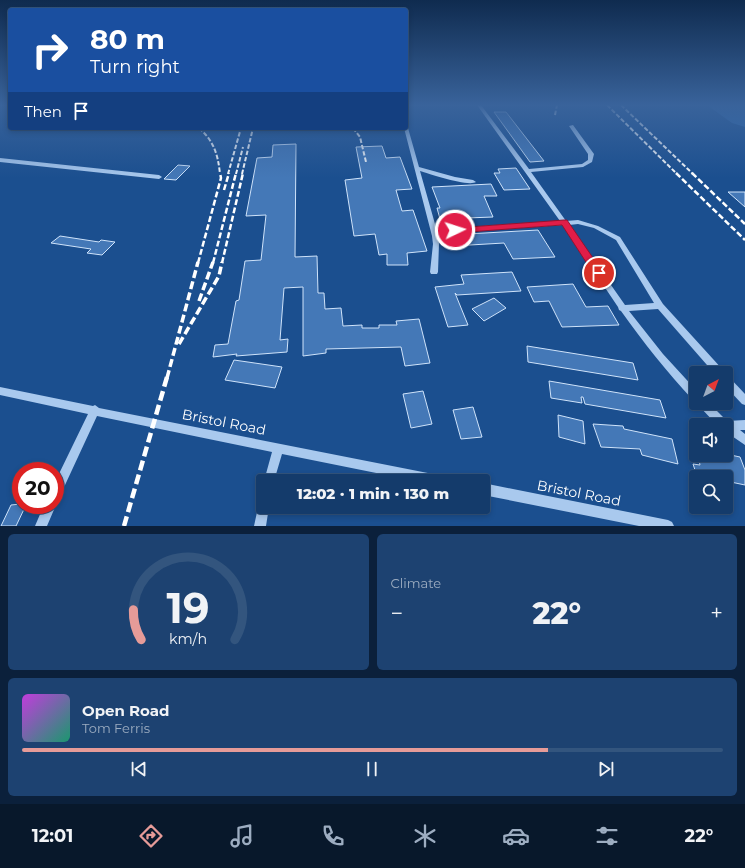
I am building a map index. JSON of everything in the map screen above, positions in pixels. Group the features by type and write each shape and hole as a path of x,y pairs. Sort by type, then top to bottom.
{"street":[{"path":"406,130 435,236 436,244 434,272"},
{"path":"496,130 564,222 636,327 671,372 689,390"},
{"path":"526,171 583,165 590,161 591,154 574,130"},
{"path":"0,160 159,177"},
{"path":"416,168 447,178 472,182"},
{"path":"435,236 440,231 564,222 578,222 596,227 618,239 660,306 714,366"},
{"path":"622,308 660,306"},
{"path":"733,388 745,401"},
{"name":"Bristol Road","path":"0,391 95,410 154,424 408,474"},
{"path":"64,475 95,410"},
{"path":"709,410 717,418"},
{"path":"733,426 745,425"},
{"path":"733,432 745,440"},
{"path":"271,474 279,448"},
{"name":"Bristol Road","path":"490,490 668,526"},
{"path":"41,526 46,514"},
{"path":"260,526 262,514"}],"building":[{"path":"507,130 520,130 544,161 530,162"},
{"path":"296,144 295,257 317,256 318,293 324,293 325,309 341,308 343,326 362,325 362,328 379,328 379,325 397,325 396,321 419,319 430,363 405,366 401,347 326,349 326,353 303,356 303,287 284,288 280,340 288,339 287,352 236,356 237,354 213,357 215,345 228,344 236,301 239,300 245,261 261,260 266,215 246,216 257,158 272,157 273,145"},
{"path":"382,146 386,158 400,157 412,189 396,190 402,211 413,210 427,251 407,253 408,265 387,265 387,254 379,255 375,234 354,236 345,180 362,178 356,147"},
{"path":"178,165 190,166 176,180 164,179"},
{"path":"516,168 530,189 504,190 494,173 500,173 498,169"},
{"path":"491,184 497,196 484,196 493,217 440,219 437,208 440,208 432,187"},
{"path":"728,192 745,192 745,207"},
{"path":"538,230 555,257 513,259 504,243 453,246 449,235"},
{"path":"60,236 99,242 101,240 115,242 102,255 87,253 91,249 51,243"},
{"path":"512,272 521,291 457,295 455,293 468,325 448,327 435,287 464,284 461,275"},
{"path":"573,284 586,307 608,306 619,325 562,327 549,301 534,302 527,287"},
{"path":"494,298 506,308 484,321 472,309"},
{"path":"527,346 633,363 638,380 528,362"},
{"path":"234,360 282,367 275,388 225,380"},
{"path":"549,381 660,400 666,418 585,404 583,397 581,397 582,403 551,398"},
{"path":"423,391 432,424 411,428 403,394"},
{"path":"473,407 482,437 461,439 453,410"},
{"path":"558,415 583,421 585,444 559,437"},
{"path":"593,424 623,426 624,429 672,439 678,464 642,455 640,449 601,447"},
{"path":"733,456 740,457 745,470 745,485 733,482 733,470 695,470 693,464 700,465 699,462 733,462"},
{"path":"11,505 12,514 22,514 16,526 1,526"}],"railway":[{"path":"201,130 212,143 218,161 220,174"},
{"path":"228,174 240,130"},
{"path":"242,174 253,130"},
{"path":"355,130 360,137 366,162"},
{"path":"632,130 677,174"},
{"path":"647,130 693,174"},
{"path":"236,174 243,147"},
{"path":"198,263 221,178 220,173"},
{"path":"224,190 229,173"},
{"path":"213,263 236,173"},
{"path":"222,263 243,173"},
{"path":"676,173 745,240"},
{"path":"692,173 745,224"},
{"path":"167,378 198,262"},
{"path":"199,301 213,262"},
{"path":"179,344 219,276 222,262"},
{"path":"124,526 167,377"}],"route":[{"path":"455,230 564,222 599,273"}]}
